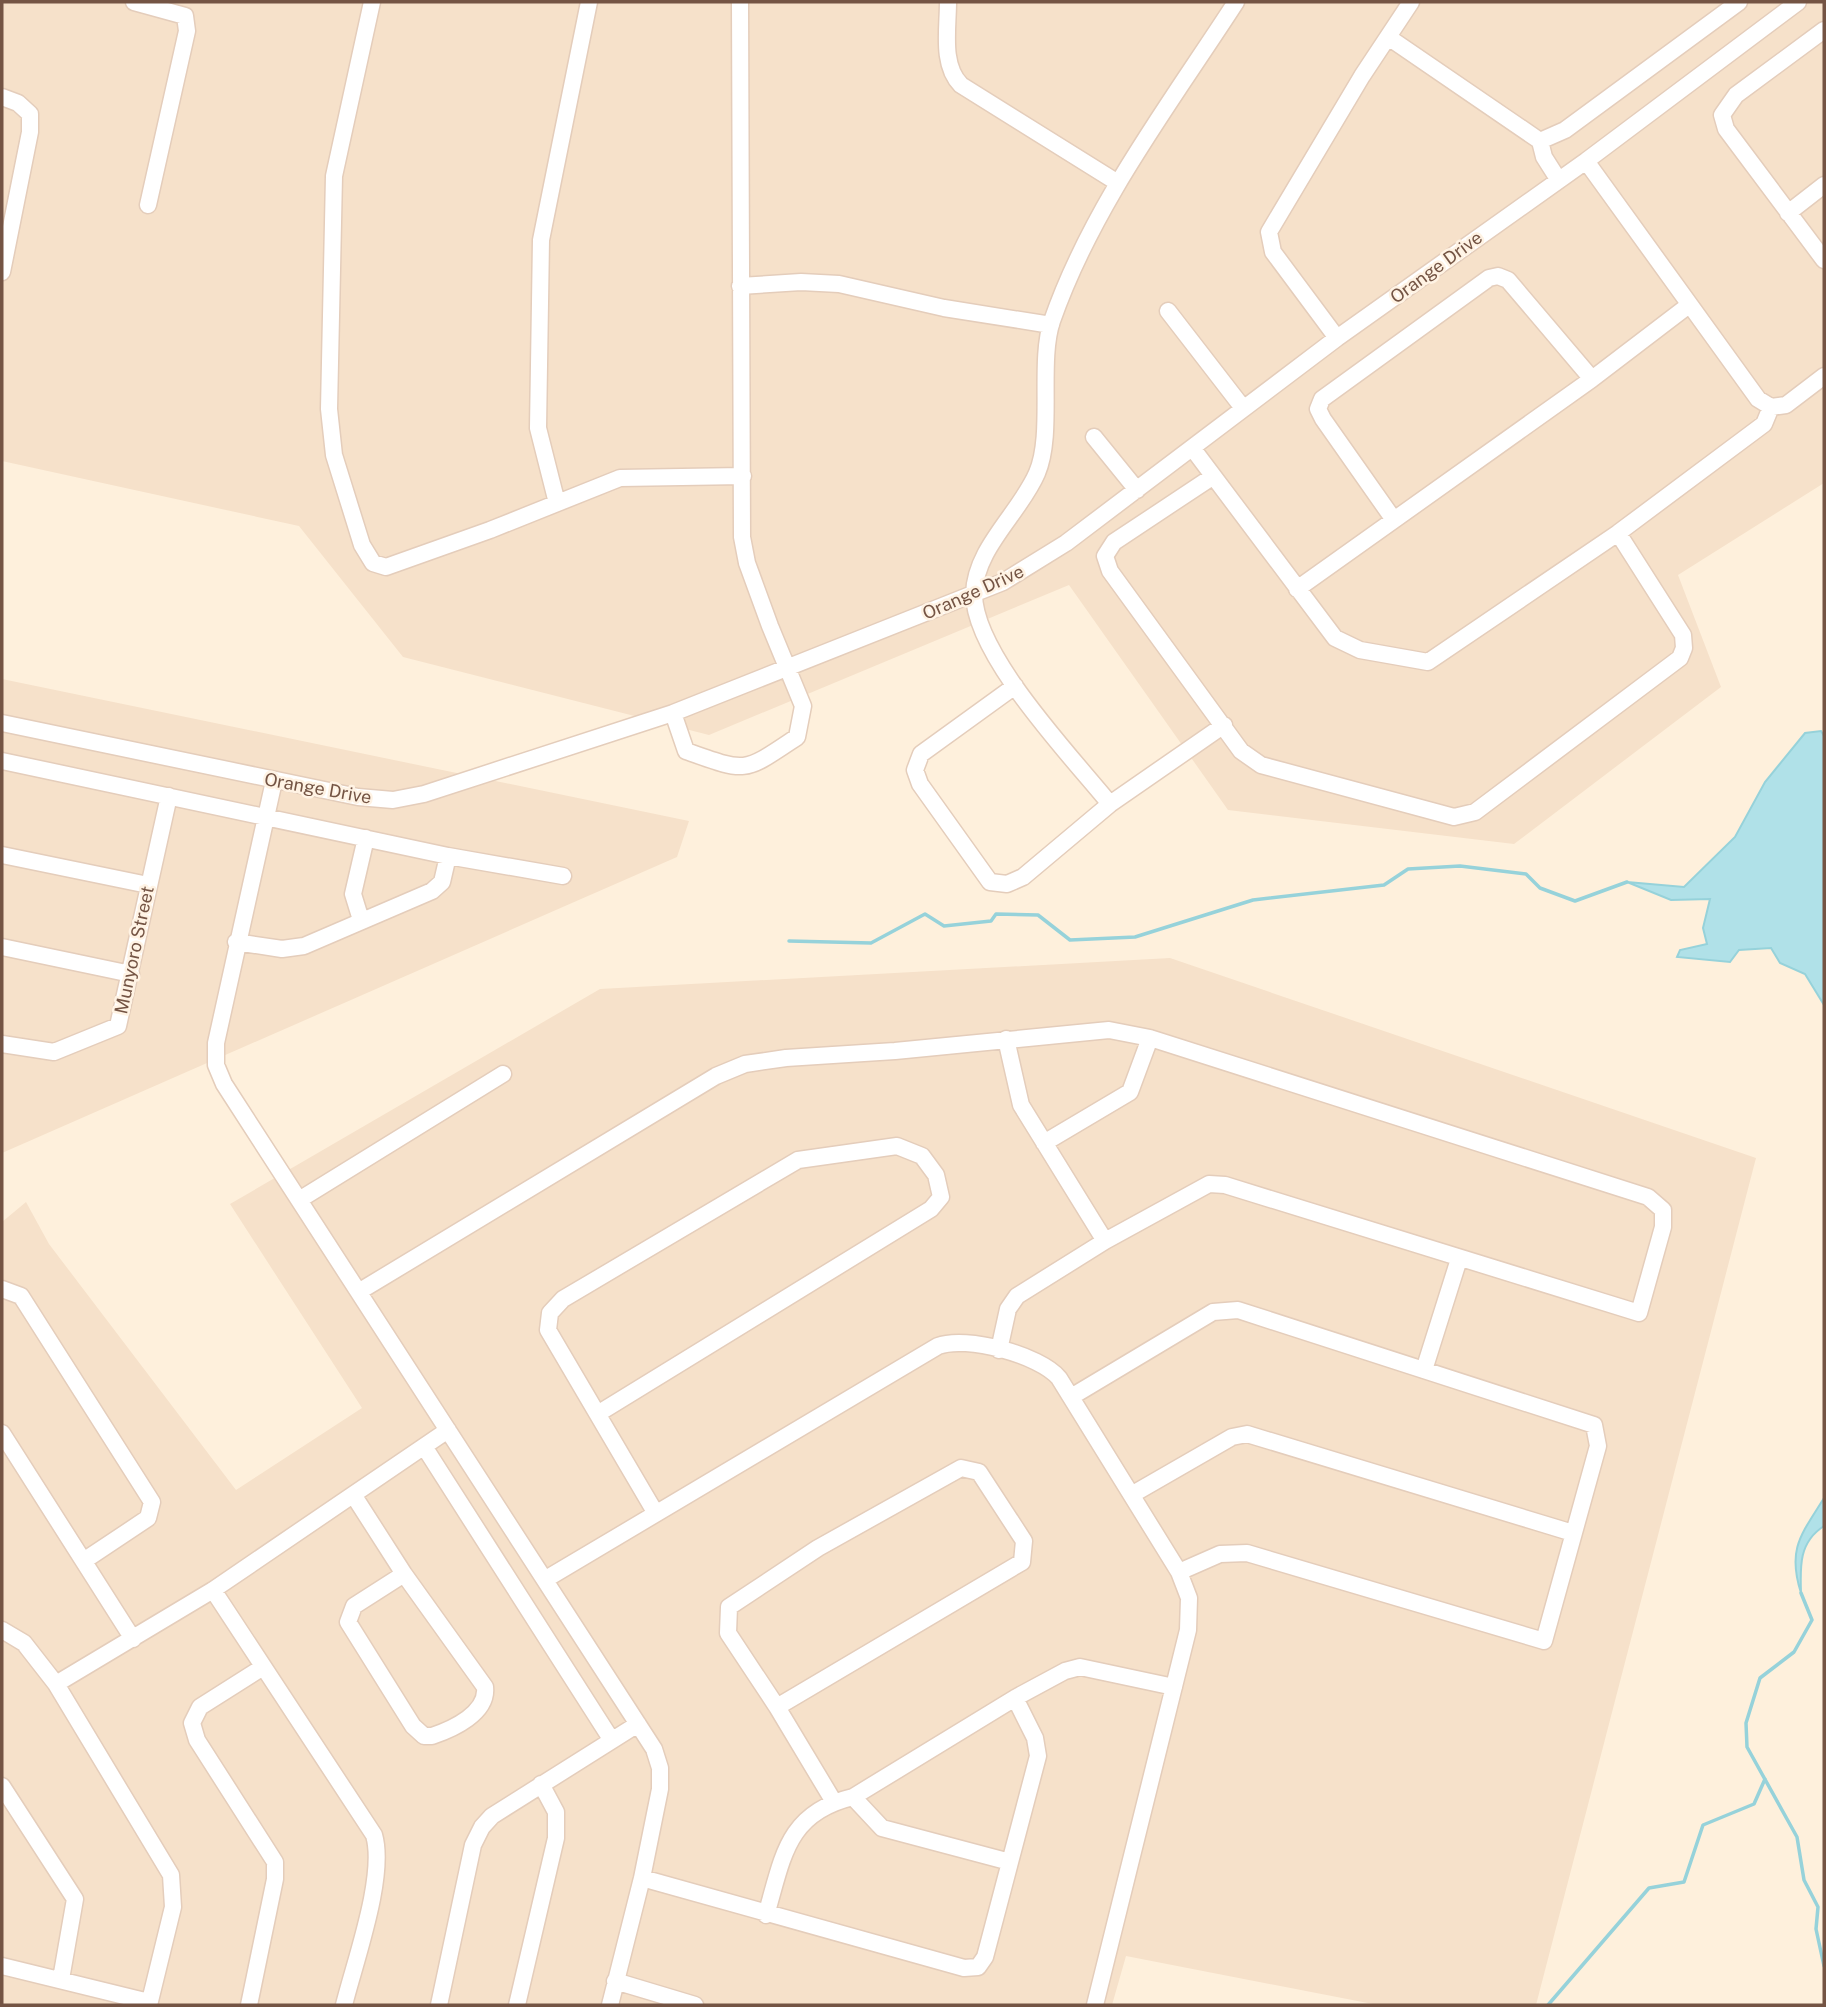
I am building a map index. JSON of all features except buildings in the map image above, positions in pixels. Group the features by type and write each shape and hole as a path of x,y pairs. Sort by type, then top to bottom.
{"street":[{"path":"134,2 185,16 187,31 148,205"},
{"path":"372,2 334,176 330,247 331,437 362,545 373,563 386,567 630,476 743,476"},
{"path":"557,503 538,428 541,240 589,2"},
{"path":"673,713 686,751 730,766 753,766 797,737 803,706 747,563 742,537 740,2"},
{"path":"948,2 948,61 952,76 961,85 1118,183"},
{"path":"1110,804 1015,686 984,635 974,594 988,551 1030,486 1041,461 1051,324 1071,274 1118,183 1236,2"},
{"path":"1337,338 1273,252 1269,232 1410,2"},
{"path":"1540,141 1565,130 1739,2"},
{"name":"Orange Drive","path":"2,723 274,781 358,797 393,800 424,794 673,713 974,594 1044,558 1193,449 1337,338 1586,161 1798,2"},
{"path":"1824,30 1736,94 1721,115 1726,129 1824,260"},
{"path":"1388,37 1540,141 1544,157 1558,179"},
{"path":"2,97 18,103 30,114 30,132 2,272"},
{"path":"1586,161 1758,399 1771,407 1786,405 1824,376"},
{"path":"1788,213 1824,185"},
{"path":"1394,520 1318,409 1322,399 1489,278 1498,276 1508,280 1592,379"},
{"path":"740,286 801,282 839,284 944,309 1051,324"},
{"path":"1297,589 1592,379 1689,305"},
{"path":"1168,312 1243,408"},
{"path":"1193,449 1335,638 1360,650 1428,662 1618,533 1764,424 1771,407"},
{"path":"1094,437 1137,490"},
{"path":"1212,477 1114,542 1105,556 1110,571 1241,751 1261,765 1454,817 1475,812 1679,658 1684,648 1683,635 1618,533"},
{"path":"1015,686 920,754 915,770 920,784 990,882 1007,884 1023,877 1110,804 1224,725"},
{"path":"2,761 448,856 563,876"},
{"path":"274,781 236,942 216,1043 216,1065 224,1084 654,1749 661,1779 642,1878 610,2005"},
{"name":"Munyoro Street","path":"2,1044 54,1052 111,1031 122,1018 148,885 170,796"},
{"path":"361,920 353,894 366,838"},
{"path":"2,855 148,885"},
{"path":"236,942 297,948 432,891 442,882 448,856"},
{"path":"2,947 131,974"},
{"path":"360,1291 729,1070 767,1060 1109,1030 1150,1038 1648,1197 1663,1210 1663,1227 1639,1313 1216,1184 1192,1191 1105,1241 1012,1301 999,1350"},
{"path":"1044,1143 1130,1092 1150,1038"},
{"path":"1006,1039 1019,1100 1105,1241"},
{"path":"299,1200 503,1074"},
{"path":"598,1413 931,1209 941,1197 936,1175 922,1156 897,1146 798,1160 563,1299 550,1313 548,1330 655,1513"},
{"path":"1424,1370 1459,1259"},
{"path":"2,1289 21,1296 152,1502 148,1518 85,1560"},
{"path":"1071,1397 1213,1312 1238,1310 1594,1425 1598,1446 1544,1642 1247,1553 1220,1554 1179,1572"},
{"path":"546,1579 938,1346 965,1342 999,1350 1048,1367 1071,1397 1133,1494 1179,1572 1189,1598 1190,1617 1174,1687 1095,2005"},
{"path":"56,1684 213,1590 448,1430"},
{"path":"2,1433 134,1639"},
{"path":"1133,1494 1232,1437 1247,1434 1573,1533"},
{"path":"425,1448 611,1739"},
{"path":"777,1707 1022,1562 1024,1541 979,1472 961,1468 818,1548 729,1607 728,1633 777,1707 834,1802"},
{"path":"354,1496 404,1574 485,1687 485,1700 478,1711 432,1737 418,1733 348,1622 354,1606 404,1574"},
{"path":"213,1590 374,1835 378,1849 376,1875 344,2005"},
{"path":"2,1630 24,1643 56,1684 171,1875 173,1907 149,2004 61,1979 2,1966"},
{"path":"249,2005 275,1879 275,1862 197,1740 192,1723 200,1707 262,1667"},
{"path":"766,1915 794,1832 834,1802 853,1797 1015,1698 1065,1671 1080,1667 1174,1687"},
{"path":"642,1878 766,1915 971,1969 983,1963 1038,1756 1035,1738 1015,1698"},
{"path":"439,2005 476,1836 492,1816 638,1724"},
{"path":"517,2005 556,1838 556,1812 541,1784"},
{"path":"2,1786 75,1899 74,1920 61,1979"},
{"path":"853,1797 877,1824 888,1830 1010,1862"},
{"path":"615,1981 695,2005"}],"shaded area":[{"path":"2,2 1824,2 1824,483 1678,575 1721,687 1514,844 1228,810 1069,585 709,735 403,657 299,526 2,461"},
{"path":"2,679 689,821 677,857 2,1153"},
{"path":"1170,958 1756,1158 1536,2005 1378,2005 1126,1956 1112,2005 2,2005 2,1222 26,1202 49,1244 236,1490 362,1408 230,1204 600,989"}],"water":[{"path":"1821,731 1824,736 1824,1005 1805,974 1780,963 1771,948 1739,950 1730,962 1677,957 1680,950 1707,944 1703,928 1710,899 1671,900 1627,882 1684,887 1735,837 1765,782 1805,733"},
{"path":"1824,1498 1824,1526 1810,1539 1803,1555 1801,1593 1795,1565 1796,1553 1803,1533"}],"waterway":[{"path":"789,941 871,943 925,914 944,926 991,921 996,914 1038,915 1070,940 1135,937 1253,900 1384,885 1408,869 1460,866 1526,874 1540,888 1575,901 1627,882"},
{"path":"1801,1593 1812,1620 1794,1652 1760,1678 1746,1723 1747,1747 1797,1837 1804,1880 1818,1907 1816,1929 1824,1966"},
{"path":"1548,2005 1649,1888 1684,1882 1703,1825 1754,1804 1765,1779"}]}
